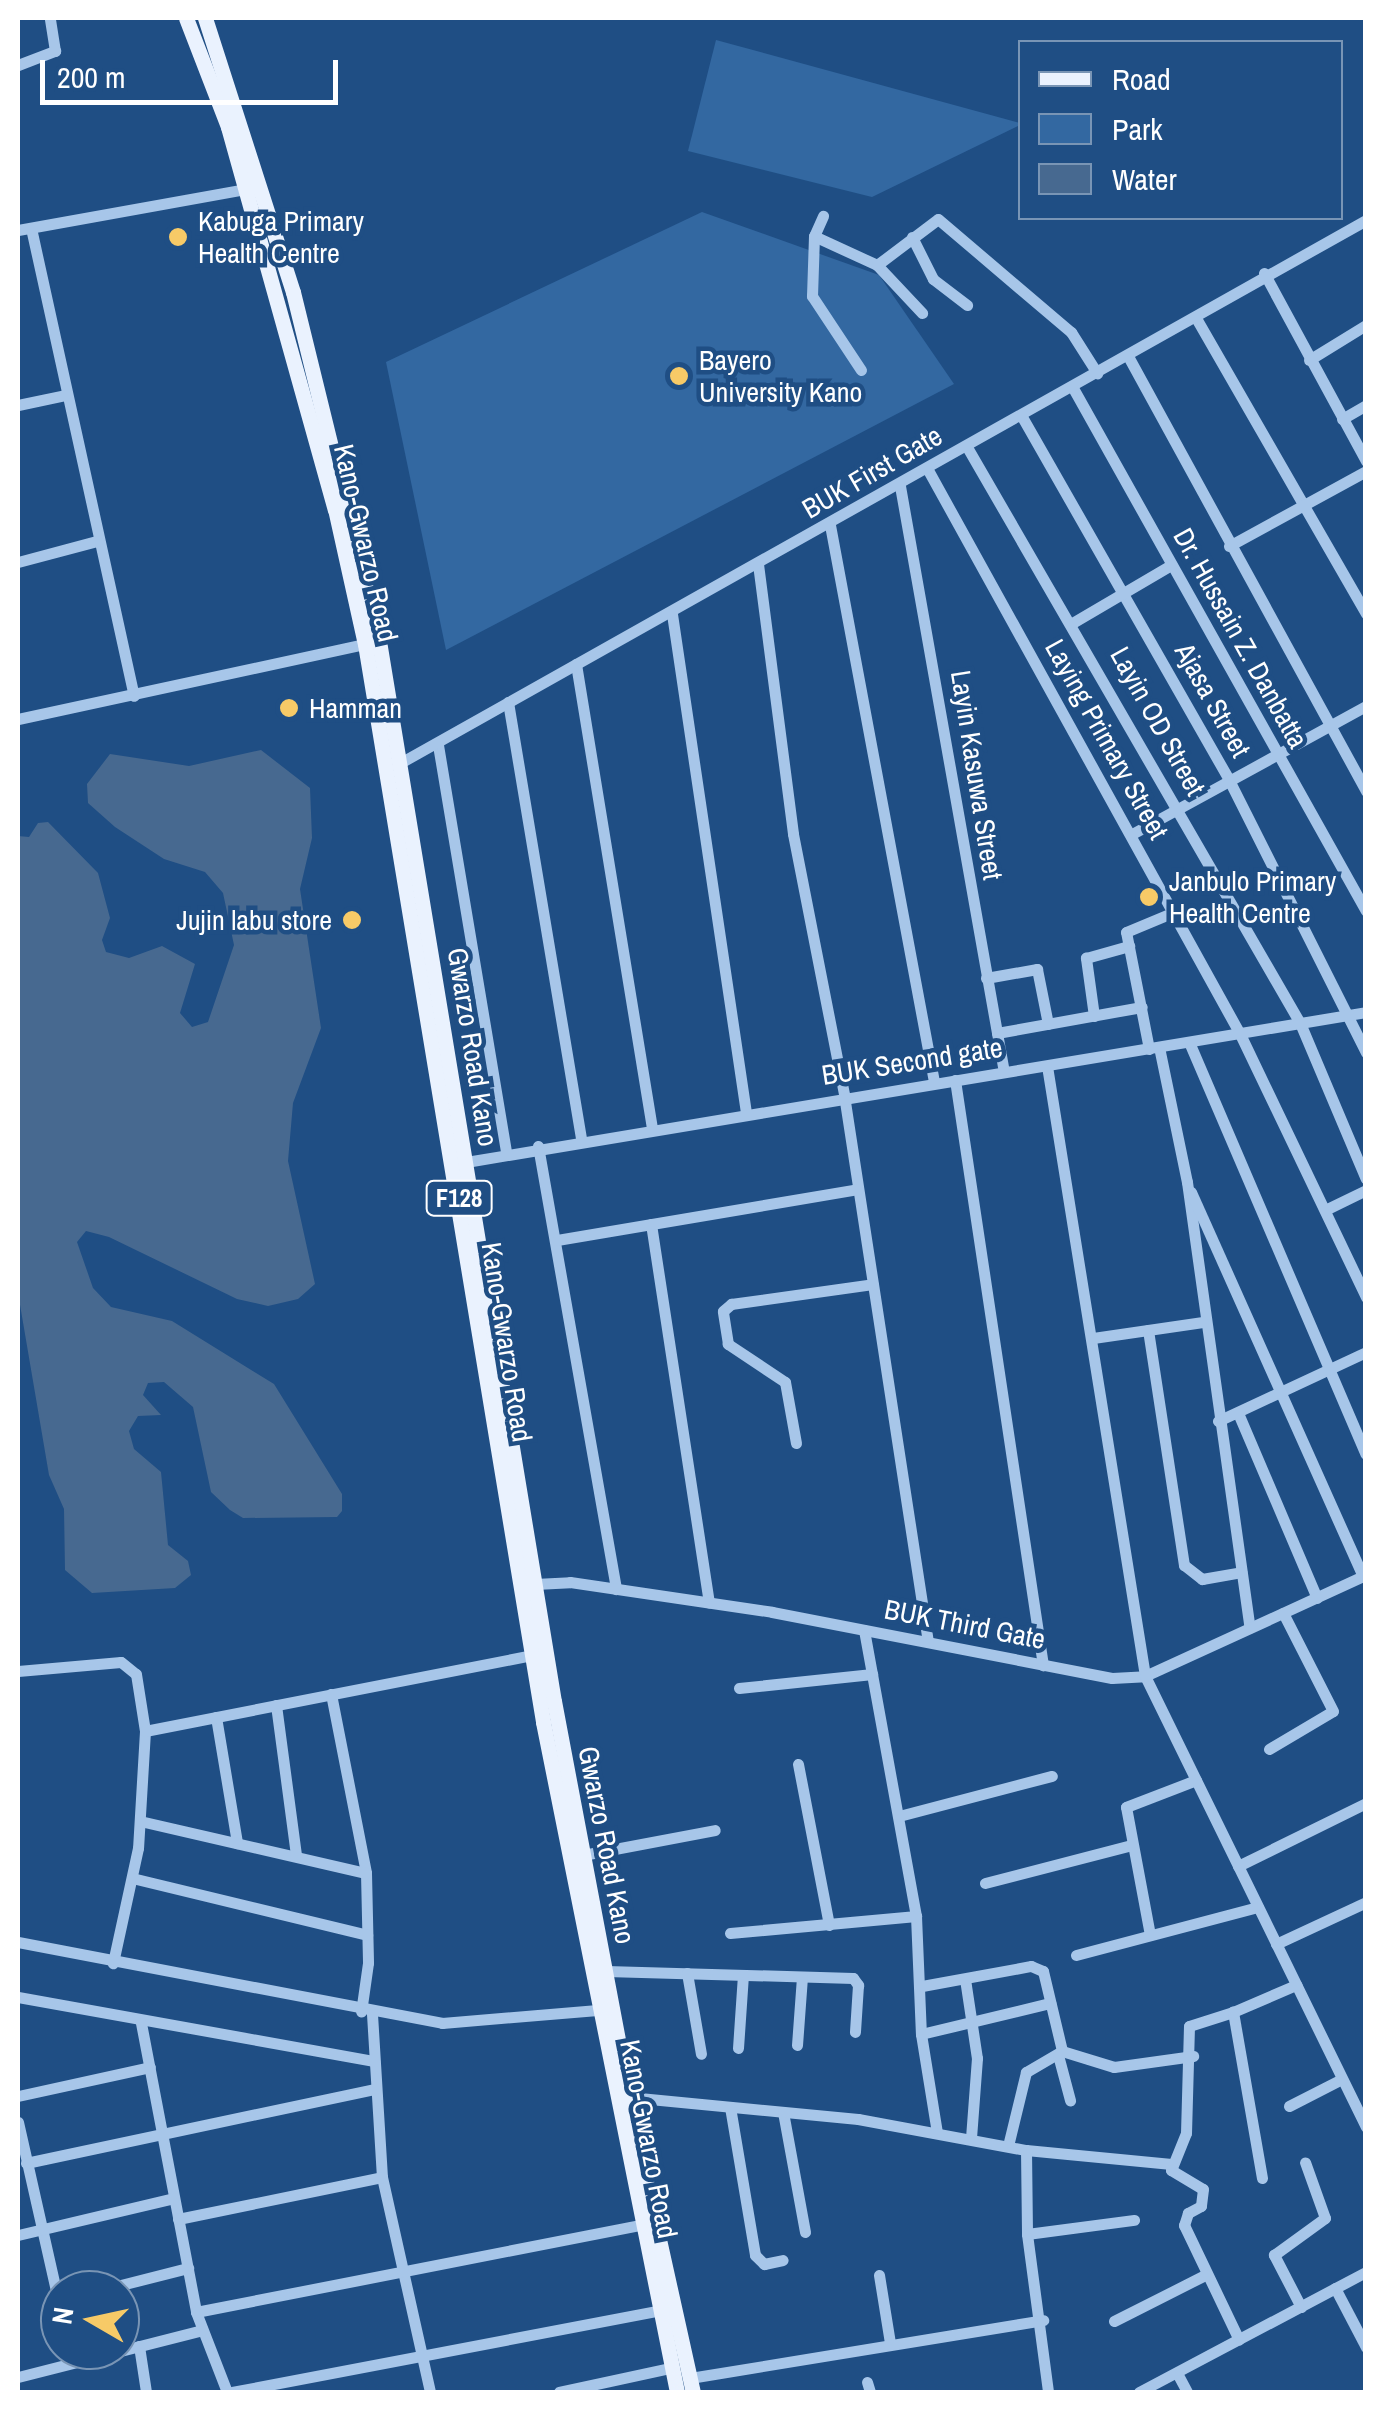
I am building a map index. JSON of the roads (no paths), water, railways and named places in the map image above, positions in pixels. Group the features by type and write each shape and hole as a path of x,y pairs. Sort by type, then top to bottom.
{"main road":[{"name":"Kano-Gwarzo Road","path":"186,18 246,190 356,567 364,644 532,1655 562,1783 597,2010 677,2392"},
{"name":"Gwarzo Road Kano","path":"205,18 294,292 400,763 535,1584 562,1783 583,1855 691,2385"}],"street":[{"path":"18,65 55,51 50,18"},
{"path":"18,230 246,190"},
{"path":"823,216 808,264 812,296 860,370"},
{"name":"BUK First Gate","path":"400,763 1129,358 1264,273 1366,220"},
{"path":"878,265 930,221 945,222 1071,332 1098,374"},
{"path":"31,228 134,696"},
{"path":"815,234 878,265 922,313"},
{"path":"912,237 932,279 967,305"},
{"path":"1264,273 1366,461"},
{"path":"1196,318 1366,614"},
{"path":"1309,360 1366,325"},
{"path":"1129,358 1366,791"},
{"name":"Dr. Hussain Z. Danbatta","path":"1073,388 1366,911"},
{"path":"18,405 65,396"},
{"path":"1342,418 1366,404"},
{"name":"Ajasa Street","path":"1021,415 1228,780 1366,1052"},
{"name":"Layin OD Street","path":"967,447 1074,622 1300,1023 1366,1179"},
{"name":"Laying Primary Street","path":"928,470 1240,1034 1366,1297"},
{"path":"1229,546 1366,471"},
{"name":"Layin Kasuwa Street","path":"900,486 1004,1072"},
{"path":"830,525 934,1082"},
{"path":"18,562 97,541"},
{"path":"758,564 793,834 844,1096 928,1642"},
{"path":"1074,622 1172,565"},
{"path":"672,614 746,1113"},
{"path":"18,719 364,644"},
{"path":"576,664 652,1128"},
{"path":"508,702 580,1138"},
{"path":"1132,834 1366,706"},
{"path":"438,745 506,1153"},
{"path":"1174,912 1127,928 1142,1007 1187,1182 1203,1322 1250,1628"},
{"path":"1094,1016 1086,958 1130,946"},
{"path":"986,978 1038,970 1048,1024"},
{"path":"997,1034 1142,1007"},
{"name":"BUK Second gate","path":"466,1162 580,1138 1366,1012"},
{"path":"1188,1042 1366,1454"},
{"path":"1047,1066 1145,1676 1342,2078 1360,2104 1366,2127"},
{"path":"955,1080 1043,1664"},
{"path":"538,1146 616,1589"},
{"path":"1187,1182 1364,1576"},
{"path":"557,1240 858,1189"},
{"path":"1325,1210 1366,1190"},
{"path":"651,1224 709,1603"},
{"path":"796,1444 784,1382 728,1344 723,1311 731,1304 874,1284"},
{"path":"1093,1338 1203,1322"},
{"path":"1148,1330 1184,1565 1202,1579 1241,1572"},
{"path":"1218,1422 1366,1352"},
{"path":"1238,1412 1317,1598"},
{"name":"BUK Third Gate","path":"535,1584 616,1589 709,1603 1112,1678 1145,1676 1364,1576"},
{"path":"1269,1750 1332,1711 1283,1613"},
{"path":"864,1630 916,1916 922,1986 920,2034 937,2133"},
{"path":"145,1731 532,1655"},
{"path":"18,1671 131,1665 145,1731 140,1822 113,1963"},
{"path":"738,1688 872,1674"},
{"path":"332,1694 366,1872 367,2013 382,2177 398,2268 430,2392"},
{"path":"276,1705 296,1855"},
{"path":"216,1717 237,1843"},
{"path":"798,1764 829,1924"},
{"path":"899,1816 1052,1776"},
{"path":"1150,1935 1126,1815 1134,1799 1196,1780"},
{"path":"1238,1866 1366,1803"},
{"path":"140,1822 366,1872"},
{"path":"583,1855 715,1830"},
{"path":"985,1883 1132,1845"},
{"path":"132,1878 368,1936"},
{"path":"1276,1944 1366,1902"},
{"path":"1076,1955 1258,1907"},
{"path":"730,1933 916,1916"},
{"path":"18,1942 367,2013 455,2024 597,2010"},
{"path":"922,1986 1038,1967 1050,2004 1070,2100"},
{"path":"606,1971 856,1981 856,2032"},
{"path":"687,1974 701,2054"},
{"path":"738,2048 743,1975"},
{"path":"797,2045 802,1977"},
{"path":"965,1980 976,2058 970,2138"},
{"path":"1238,2340 1184,2225 1188,2212 1201,2206 1203,2190 1174,2177 1171,2164 1186,2134 1193,2056 1188,2034 1194,2020 1234,2012 1296,1985"},
{"path":"18,1997 141,2023 374,2061"},
{"path":"920,2034 1050,2004"},
{"path":"1234,2012 1262,2178"},
{"path":"141,2023 199,2331 220,2362 230,2392 422,2352 658,2311"},
{"path":"1008,2146 1026,2072 1060,2053 1114,2067 1193,2056"},
{"path":"18,2096 150,2067"},
{"path":"1289,2106 1342,2078"},
{"path":"26,2163 375,2089"},
{"path":"630,2097 783,2112 970,2138 1026,2150 1171,2164"},
{"path":"730,2107 755,2256 764,2264 783,2260"},
{"path":"783,2112 805,2232"},
{"path":"18,2122 50,2270"},
{"path":"1026,2150 1027,2234 1043,2320 1048,2392"},
{"path":"1301,2307 1274,2251 1325,2218 1305,2162"},
{"path":"178,2219 382,2177"},
{"path":"18,2235 174,2198"},
{"path":"1027,2234 1134,2220"},
{"path":"196,2312 398,2268 640,2225"},
{"path":"140,2280 188,2268"},
{"path":"1139,2392 1366,2272"},
{"path":"879,2274 890,2343"},
{"path":"1114,2321 1205,2276"},
{"path":"1335,2288 1366,2347"},
{"path":"691,2385 890,2343 1043,2320"},
{"path":"140,2346 199,2331"},
{"path":"140,2353 146,2392"},
{"path":"559,2392 670,2368"},
{"path":"1177,2373 1187,2392"}],"water":[{"path":"261,750 310,788 312,838 300,889 321,1028 293,1103 288,1161 315,1284 298,1299 268,1306 237,1299 109,1237 86,1231 77,1242 93,1288 111,1307 172,1321 274,1384 342,1494 342,1511 337,1517 243,1518 230,1510 211,1492 193,1407 164,1382 148,1383 143,1395 161,1415 138,1416 129,1431 134,1449 161,1472 168,1545 188,1561 191,1575 175,1588 92,1593 65,1570 64,1509 49,1475 18,1293 18,836 29,837 38,823 48,822 98,873 110,918 102,940 106,952 129,958 162,946 195,964 180,1013 192,1027 208,1022 234,945 223,893 205,872 164,859 115,827 88,803 87,784 110,754 189,766"}],"place":[{"name":"Kabuga Primary Health Centre","path":"178,237"},
{"name":"Bayero University Kano","path":"679,376"},
{"name":"Hamman","path":"289,708"},
{"name":"Janbulo Primary Health Centre","path":"1149,897"},
{"name":"Jujin labu store","path":"352,920"}]}
